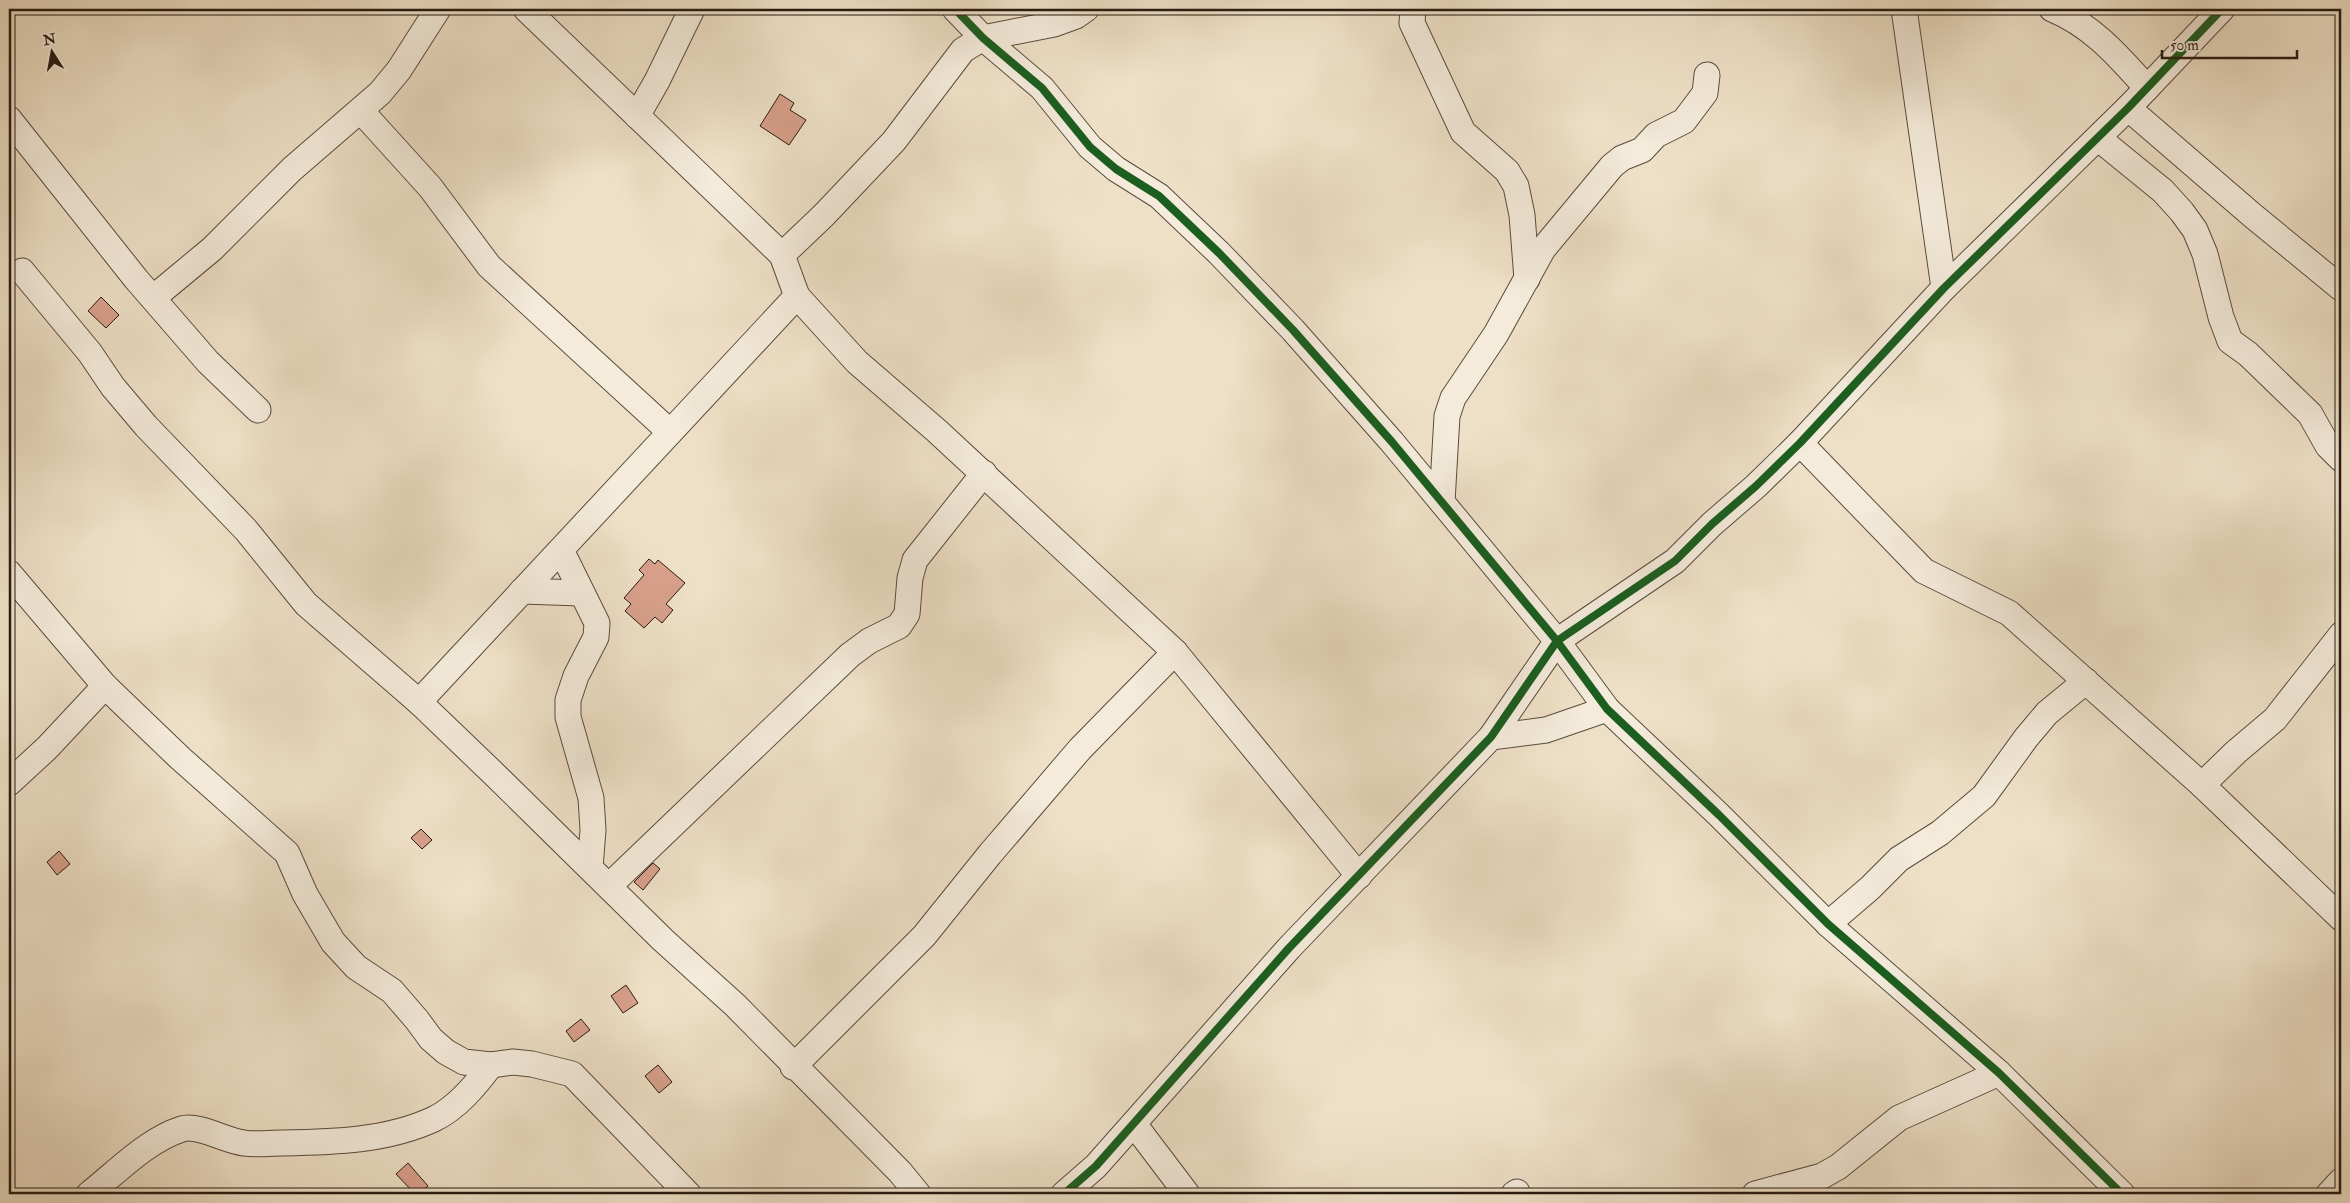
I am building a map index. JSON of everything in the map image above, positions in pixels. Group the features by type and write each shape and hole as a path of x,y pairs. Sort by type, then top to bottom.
{"street":[{"path":"153,298 212,249 292,170 362,112 399,70 438,9"},
{"path":"526,9 782,255 797,296 857,362 984,473 1175,652 1359,876"},
{"path":"637,116 657,81 692,9"},
{"path":"973,20 1054,24 1076,16 1086,9"},
{"path":"1414,9 1412,23 1463,132 1507,171 1516,186 1522,215 1527,279"},
{"path":"1904,9 1944,288"},
{"path":"2052,9 2083,24 2107,43 2147,88"},
{"path":"1064,1194 1096,1166 1289,948 1491,737 1557,641 1675,561 1800,443 1944,288 2128,108 2222,9"},
{"path":"782,255 824,215 894,141 963,50 973,20"},
{"path":"973,20 1042,88 1090,147 1116,169 1159,196 1219,253 1293,330 1442,502 1557,641 1607,709 1719,815 1828,924 1999,1073 2122,1194"},
{"path":"1442,502 1447,416 1453,398 1496,334 1543,248 1612,166 1622,158 1642,150 1656,135 1684,121 1705,93 1706,75"},
{"path":"2128,108 2252,215 2341,288"},
{"path":"362,112 430,187 489,266 670,432"},
{"path":"9,119 153,298 208,362 258,410"},
{"path":"2098,138 2163,191 2196,230 2205,254 2220,317 2230,341 2248,354 2310,414 2328,446 2341,459"},
{"path":"22,271 90,353 119,394 246,530 306,604 419,702 663,940 735,1005 793,1066 900,1172 918,1194"},
{"path":"419,702 797,296"},
{"path":"1800,443 1924,571 2009,612 2202,785 2341,918"},
{"path":"609,886 833,670 869,641 899,626 907,614 910,578 915,560 984,473"},
{"path":"560,550 580,593 597,623 596,637 576,676 568,700 568,717 591,798 593,830 590,868"},
{"path":"9,573 105,686 180,758 287,853 305,894 333,942 356,967 392,991 417,1020 430,1039 446,1052 464,1062 491,1065 513,1062 532,1064 572,1074 688,1194"},
{"path":"522,591 580,593"},
{"path":"2202,785 2236,752 2275,720 2341,635"},
{"path":"793,1066 924,936 990,854 1080,748 1175,652"},
{"path":"1828,924 1870,888 1899,859 1940,833 1984,796 2026,738 2047,713 2086,681"},
{"path":"9,782 47,748 105,686"},
{"path":"1491,737 1546,730 1607,709"},
{"path":"89,1194 149,1146 183,1129 193,1128 246,1144 332,1141 364,1138 395,1132 435,1119 474,1088 491,1065"},
{"path":"1755,1194 1790,1189 1830,1171 1898,1118 1999,1073"},
{"path":"1134,1124 1187,1194"},
{"path":"2329,1194 2341,1181"}],"building":[{"path":"780,94 794,103 790,110 806,120 789,145 760,126"},
{"path":"101,297 119,315 106,328 88,311"},
{"path":"649,559 655,564 658,560 685,583 666,604 673,610 662,623 655,617 644,628 625,611 631,604 624,598 644,575 639,570"},
{"path":"421,829 432,840 422,849 411,838"},
{"path":"59,851 70,864 57,875 47,862"},
{"path":"653,863 660,869 643,890 634,882"},
{"path":"626,985 638,1003 623,1013 611,996"},
{"path":"581,1019 590,1030 574,1042 566,1031"},
{"path":"658,1065 672,1082 659,1093 645,1076"},
{"path":"408,1163 428,1186 419,1194 415,1194 396,1174"}],"cycle path":[{"path":"955,9 983,38 1042,88 1090,147 1116,169 1159,196 1219,253 1293,330 1392,442 1557,641 1607,709 1719,815 1828,924 1999,1073 2122,1194"},
{"path":"1064,1194 1096,1166 1289,948 1491,737 1557,641 1675,561 1712,524 1756,486 1800,443 1944,288 2128,108 2222,9"}]}
